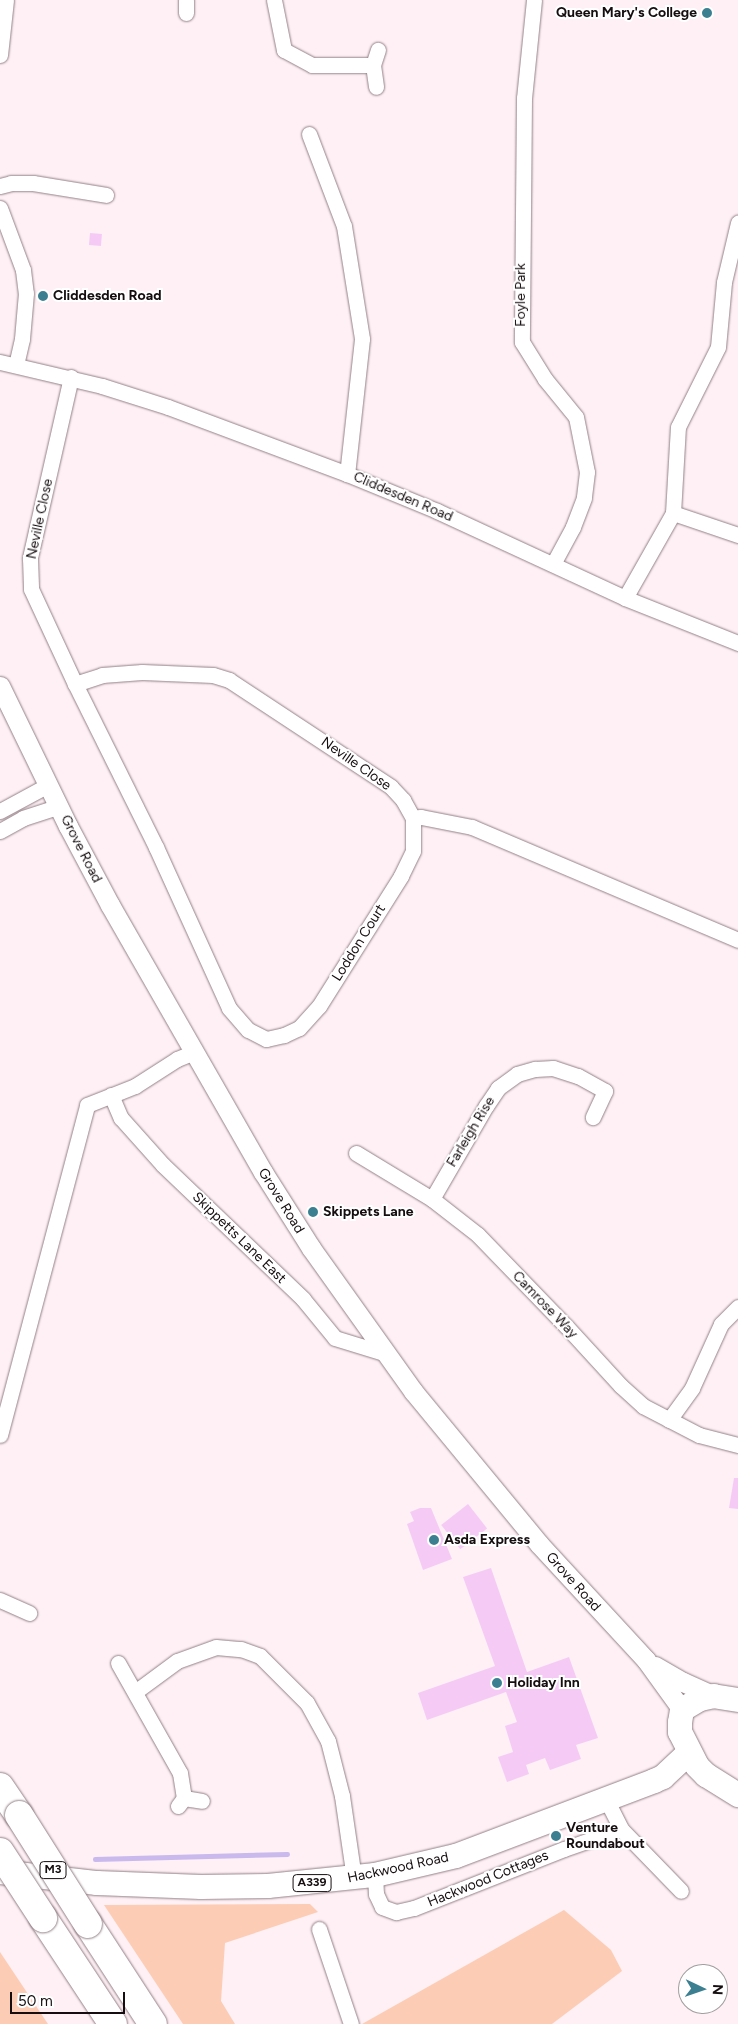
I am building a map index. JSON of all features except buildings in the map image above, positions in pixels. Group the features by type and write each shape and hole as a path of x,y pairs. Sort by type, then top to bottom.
{"highway":[{"name":"M3","path":"0,1787 153,2024"},
{"name":"M3","path":"0,1852 113,2024"}],"main road":[{"path":"728,1790 706,1775 689,1752 680,1732 680,1715 682,1710 700,1699 714,1696 738,1700"},
{"name":"Hackwood Road","path":"0,1872 97,1883 201,1887 268,1886 364,1877 456,1856 606,1799 663,1777 689,1752"},
{"name":"Hackwood Road","path":"663,1777 728,1790"}],"street":[{"path":"0,55 6,0"},
{"path":"274,0 284,50 312,65 373,66"},
{"name":"Foyle Park","path":"534,0 524,98 522,342 545,379 576,417 588,472 584,498 573,527 553,564"},
{"path":"376,87 373,66 378,50"},
{"path":"309,134 344,226 362,339 348,474"},
{"path":"0,186 11,183 33,183 106,195"},
{"path":"0,208 23,270 26,292 22,339 16,364"},
{"path":"625,598 673,513 678,427 718,347 724,282 738,223"},
{"name":"Cliddesden Road","path":"0,362 71,377 168,407 348,474 437,511 625,598 738,643"},
{"name":"Neville Close","path":"71,377 30,564 31,588 36,603 75,684 156,847 229,1008 248,1030 266,1039"},
{"path":"673,513 738,535"},
{"name":"Neville Close","path":"75,684 102,675 142,672 213,676 229,680 391,787 403,800 413,818"},
{"name":"Grove Road","path":"0,686 48,785 110,905 277,1194 311,1248 413,1391 539,1544 646,1660 682,1710"},
{"path":"0,811 48,785"},
{"path":"0,831 23,818 59,806"},
{"path":"413,818 421,817 472,827 738,940"},
{"name":"Loddon Court","path":"266,1039 284,1035 299,1028 319,1006 401,876 413,851 413,818"},
{"path":"0,1436 87,1105 136,1086 177,1059 194,1052"},
{"name":"Farleigh Rise","path":"432,1199 498,1088 517,1074 553,1068 585,1079 605,1090 593,1116"},
{"name":"Skippetts Lane East","path":"111,1095 121,1118 157,1158 303,1299 335,1338 387,1354"},
{"name":"Camrose Way","path":"356,1153 432,1199 478,1235 566,1326 620,1386 643,1406 699,1435 738,1445"},
{"path":"669,1420 692,1388 721,1324 738,1307"},
{"path":"0,1600 29,1613"},
{"path":"135,1692 176,1661 216,1647 242,1648 260,1656 307,1703 328,1741 364,1877"},
{"name":"Grove Road","path":"646,1660 683,1682 714,1696"},
{"path":"118,1662 180,1773 181,1802 202,1801"},
{"path":"606,1799 621,1829 681,1891"},
{"name":"Hackwood Cottages","path":"364,1877 376,1894 382,1907 396,1912 414,1908 564,1849 621,1829"},
{"path":"319,1929 351,2024"}],"shaded area":[{"path":"310,1904 318,1912 225,1943 221,2001 235,2024 183,2024 104,1905"},
{"path":"564,1910 611,1950 622,1971 552,2024 362,2024"},
{"path":"0,1952 48,2024 0,2024"}],"waterway":[{"path":"95,1859 287,1854"}],"place":[{"name":"Queen Mary's College","path":"707,13"},
{"name":"Cliddesden Road","path":"43,296"},
{"name":"Skippets Lane","path":"313,1212"},
{"name":"Asda Express","path":"434,1540"},
{"name":"Holiday Inn","path":"497,1683"},
{"name":"Venture Roundabout","path":"556,1836"}]}
